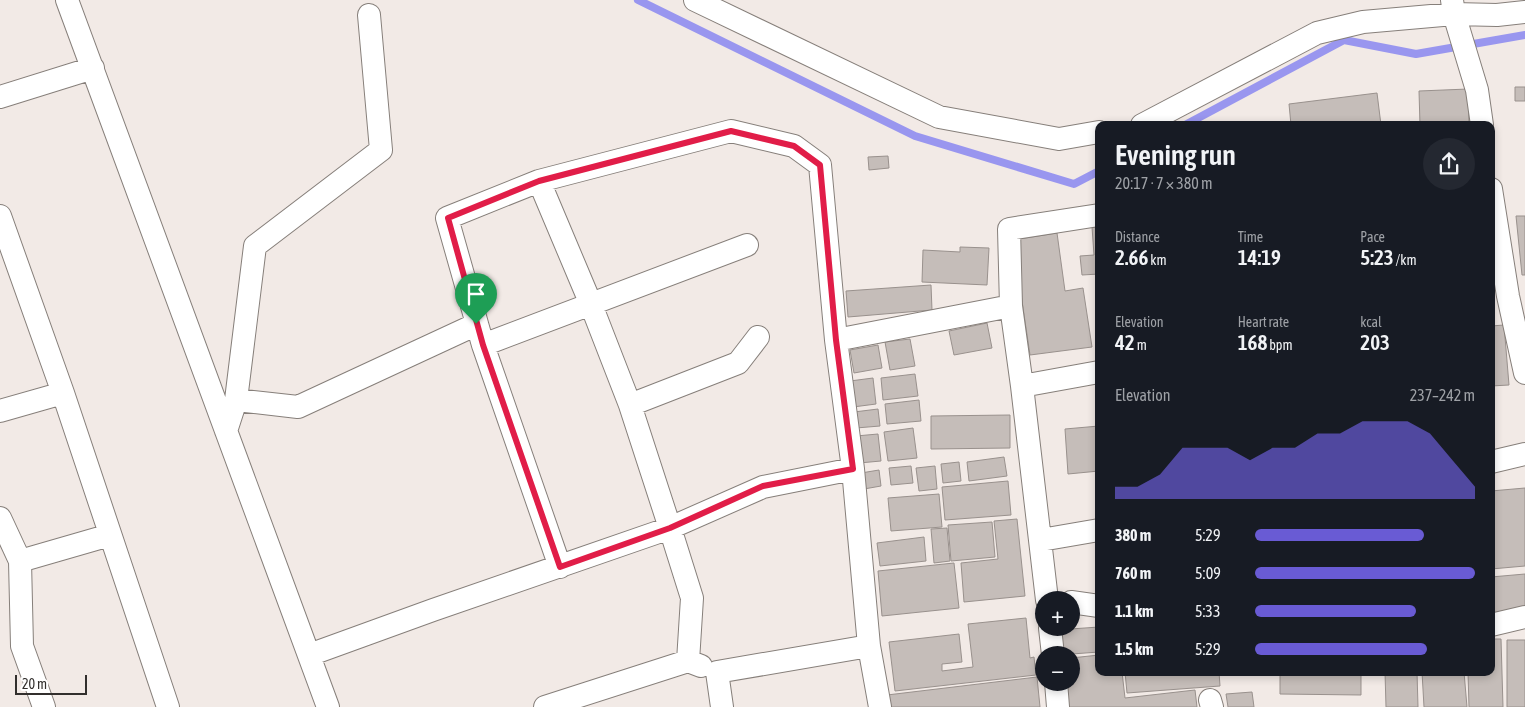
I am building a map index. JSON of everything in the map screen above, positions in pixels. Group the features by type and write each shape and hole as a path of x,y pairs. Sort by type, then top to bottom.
{"street":[{"path":"67,0 328,707"},
{"path":"695,0 939,117 1059,138 1095,133"},
{"path":"1453,7 1478,90 1482,121"},
{"path":"1150,121 1317,33 1363,22 1453,7 1498,15 1525,12"},
{"path":"226,430 236,400 255,246 382,150 369,15"},
{"path":"0,97 93,68"},
{"path":"560,567 480,334 448,218 539,181 731,131 794,146 820,165 836,340 853,469 869,646 880,707"},
{"path":"539,181 590,302 630,405 692,598 688,661"},
{"path":"1495,214 1508,296 1525,373"},
{"path":"1050,591 1041,540 1011,306 1009,228 1095,215"},
{"path":"0,216 8,263 63,393 168,707"},
{"path":"236,400 298,407 480,334 590,302 747,245"},
{"path":"836,340 1011,306"},
{"path":"630,405 738,364 758,337"},
{"path":"1022,386 1095,373"},
{"path":"0,411 63,393"},
{"path":"1495,461 1525,454"},
{"path":"309,655 670,528 763,486 853,469"},
{"path":"0,518 20,561 22,646 44,707"},
{"path":"1041,540 1095,531"},
{"path":"20,561 110,535"},
{"path":"1080,603 1095,605"},
{"path":"1495,624 1525,617"},
{"path":"545,707 688,661 717,672 869,646"},
{"path":"717,672 722,707"},
{"path":"1057,691 1058,707"}],"building":[{"path":"1515,87 1525,87 1525,101 1515,101"},
{"path":"1468,89 1469,121 1420,121 1419,91"},
{"path":"1377,93 1380,121 1291,121 1289,104"},
{"path":"888,156 889,168 869,170 868,157"},
{"path":"1516,216 1525,216 1525,275 1522,275"},
{"path":"1092,227 1095,227 1095,274 1082,275 1080,256 1094,255"},
{"path":"1057,233 1065,291 1083,288 1092,347 1030,355 1013,240"},
{"path":"960,247 989,248 987,285 922,282 923,250 960,252"},
{"path":"931,285 932,310 848,317 846,291"},
{"path":"987,323 992,348 954,355 949,331"},
{"path":"1504,325 1509,385 1495,386 1495,326"},
{"path":"910,339 915,366 890,370 885,342"},
{"path":"878,345 882,368 854,373 850,350"},
{"path":"915,374 918,396 883,400 881,378"},
{"path":"873,378 876,404 853,407 850,381"},
{"path":"919,400 921,421 887,424 885,404"},
{"path":"878,409 880,426 856,428 854,412"},
{"path":"1010,415 1010,448 931,449 931,416"},
{"path":"1095,426 1095,471 1068,474 1065,429"},
{"path":"913,428 917,458 888,461 884,432"},
{"path":"878,434 881,461 859,463 856,436"},
{"path":"1004,457 1007,476 969,481 967,462"},
{"path":"959,462 961,481 943,483 941,464"},
{"path":"911,466 913,483 891,485 889,468"},
{"path":"935,466 937,489 919,491 916,468"},
{"path":"879,470 881,486 864,489 861,473"},
{"path":"1008,481 1011,515 945,520 942,487"},
{"path":"1525,488 1525,566 1495,569 1495,491"},
{"path":"939,494 942,527 891,531 888,498"},
{"path":"1017,519 1025,596 964,602 961,563 998,559 994,521"},
{"path":"992,522 995,557 951,561 948,525"},
{"path":"947,528 950,561 934,563 931,529"},
{"path":"924,537 926,561 880,566 877,543"},
{"path":"954,563 959,608 882,616 878,571"},
{"path":"1525,574 1525,613 1495,616 1495,577"},
{"path":"1026,618 1030,658 1034,657 1035,675 895,691 889,642 959,634 962,662 942,664 942,671 973,667 968,624"},
{"path":"1095,627 1095,652 1080,653 1080,646 1057,646 1056,636 1080,636 1080,628"},
{"path":"1495,639 1501,639 1503,707 1469,707 1468,676 1495,676"},
{"path":"1507,640 1525,640 1525,707 1507,707"},
{"path":"1095,655 1095,676 1122,676 1125,698 1195,690 1197,707 1064,707 1062,691 1080,691 1080,657"},
{"path":"1125,676 1219,676 1220,686 1127,693"},
{"path":"1280,676 1361,676 1361,695 1280,694"},
{"path":"1385,676 1417,676 1418,707 1386,707"},
{"path":"1422,676 1464,676 1467,707 1424,707"},
{"path":"1035,677 1035,691 1038,691 1040,707 889,707 887,695"},
{"path":"1252,692 1254,707 1228,707 1226,694"}],"waterway":[{"path":"638,0 915,136 1074,184 1095,173"},
{"path":"1192,121 1344,40 1416,54 1525,35"}],"route":[{"path":"731,131 794,146 820,165 836,340 853,469 763,486 670,528 560,567 476,324 448,218 539,181 731,131"}]}
